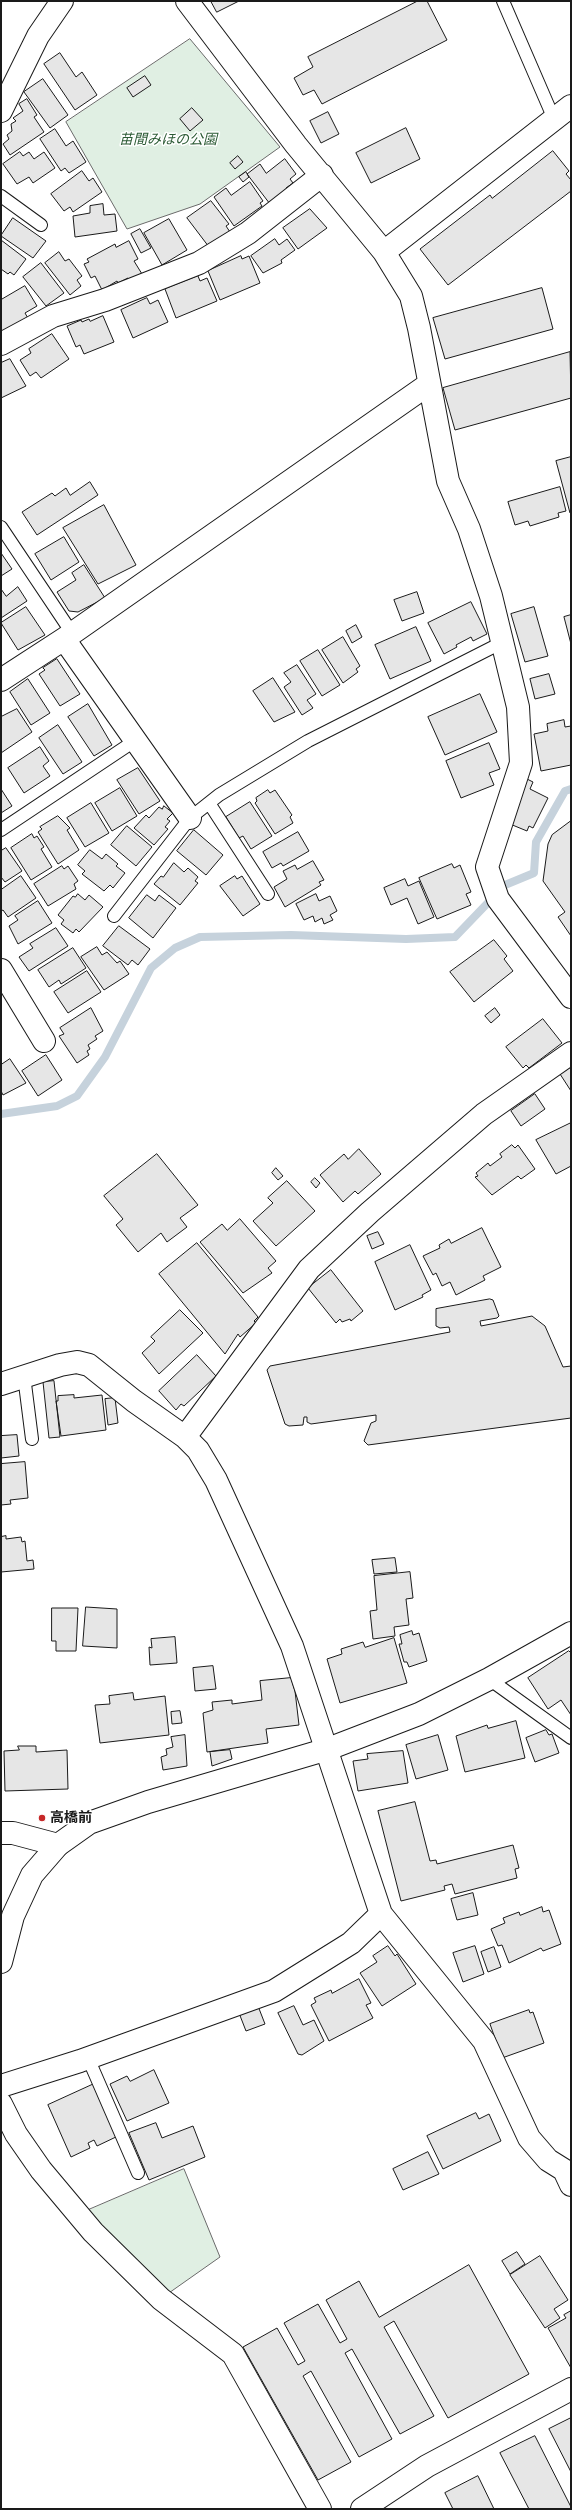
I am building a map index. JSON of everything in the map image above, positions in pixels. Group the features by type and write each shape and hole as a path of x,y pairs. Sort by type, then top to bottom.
{"street":[{"path":"2,105 38,36 62,1"},
{"path":"187,1 296,145 384,252 411,296 448,481 469,529 491,596 518,707 521,764 487,867 498,899 571,997"},
{"path":"384,252 571,106"},
{"path":"1,344 53,316 105,300 199,263 248,233 322,175"},
{"path":"1,680 68,636 429,384"},
{"path":"68,636 136,740 190,818"},
{"path":"1,970 44,1041"},
{"path":"185,1437 309,1269 370,1212 484,1114 571,1053"},
{"path":"1,1384 24,1376 77,1362 89,1365 134,1401 185,1437 198,1450 216,1480 270,1594 292,1646 328,1749 381,1914 484,2041 529,2138 548,2160 564,2170 571,2185"},
{"path":"1,1962 13,1916 32,1875 58,1845 89,1823 105,1816 328,1749 419,1714 489,1679 571,1633"},
{"path":"1,1834 13,1833 58,1845"},
{"path":"1,2086 88,2058 274,1991 351,1943 381,1914"},
{"path":"1,2104 16,2134 41,2170 93,2232 162,2299 233,2354 320,2509"},
{"path":"362,2509 427,2466 571,2389"}],"lane":[{"path":"503,1 554,119"},
{"path":"1,196 41,225"},
{"path":"1,527 68,636"},
{"path":"114,916 190,818 209,803 308,741 503,642"},
{"path":"1,830 136,740"},
{"path":"209,803 268,894"},
{"path":"24,1376 32,1439"},
{"path":"489,1679 571,1738"},
{"path":"88,2058 138,2173"}],"green space":[{"name":"苗間みほの公園","path":"190,39 280,147 200,204 127,229 66,122"},
{"path":"184,2169 220,2257 166,2295 86,2211"}],"building":[{"path":"211,1 239,1 217,12"},
{"path":"418,1 427,1 447,40 322,104 314,90 303,95 294,78 313,67 308,57"},
{"path":"60,53 76,77 82,72 97,95 75,110 44,64"},
{"path":"145,76 151,85 133,97 127,88"},
{"path":"43,79 68,115 50,128 24,92"},
{"path":"27,99 37,115 34,117 44,132 10,155 3,144 9,139 7,135 12,131 11,124 16,121 13,118 23,111 19,104"},
{"path":"192,108 203,120 190,131 180,119"},
{"path":"328,112 339,134 321,143 310,121"},
{"path":"406,128 420,159 371,183 356,153"},
{"path":"55,129 66,146 73,141 86,162 69,173 65,168 61,171 40,139"},
{"path":"553,151 569,171 566,174 571,180 571,191 448,285 420,249 490,195 492,198"},
{"path":"20,152 23,156 29,152 34,159 44,152 55,168 33,183 29,177 17,184 3,164"},
{"path":"238,156 243,162 235,169 230,163"},
{"path":"285,159 296,174 290,179 293,183 286,188 288,191 270,204 247,174 260,164 266,173"},
{"path":"82,171 89,181 93,178 102,192 73,212 70,207 64,211 51,194"},
{"path":"246,172 249,177 243,182 239,177"},
{"path":"250,182 263,201 260,203 262,206 234,226 214,197 226,188 231,195"},
{"path":"211,201 229,224 226,226 230,232 209,247 187,218"},
{"path":"103,204 104,215 115,214 117,231 75,237 73,216 90,213 90,206"},
{"path":"310,209 327,228 298,249 283,228"},
{"path":"13,218 46,241 33,258 1,236"},
{"path":"169,219 187,250 162,265 144,233"},
{"path":"140,229 151,248 141,253 131,234"},
{"path":"275,239 279,245 287,239 295,250 281,260 282,263 263,273 251,256"},
{"path":"1,240 26,259 14,275 10,272 8,274 1,269"},
{"path":"129,241 138,259 134,261 142,274 129,281 128,278 118,283 117,281 102,290 95,276 91,278 84,264 89,262 87,259 115,244 116,247"},
{"path":"59,252 65,261 69,259 82,276 77,280 81,286 70,295 45,263"},
{"path":"241,256 242,259 249,256 260,283 220,300 208,271"},
{"path":"41,263 64,293 46,306 23,277"},
{"path":"198,276 200,281 207,278 217,301 176,318 165,289"},
{"path":"25,286 37,306 25,313 29,320 1,337 1,300"},
{"path":"542,288 553,329 445,359 433,318"},
{"path":"147,298 150,304 158,300 168,322 133,338 121,310"},
{"path":"103,316 114,342 84,354 80,345 76,347 67,326 81,320 82,322 89,319 90,321"},
{"path":"52,334 69,359 41,378 36,372 30,376 20,360 31,353 29,349"},
{"path":"570,352 571,398 455,430 443,388"},
{"path":"10,359 26,386 1,398 1,363"},
{"path":"571,457 571,512 570,513 556,461"},
{"path":"90,482 98,495 37,535 22,512 52,493 55,496 66,488 70,495"},
{"path":"560,487 566,511 558,513 559,517 530,526 528,521 515,525 508,502"},
{"path":"104,505 136,565 98,584 63,528"},
{"path":"64,537 79,562 51,580 35,554"},
{"path":"1,553 12,569 1,576"},
{"path":"84,565 105,598 78,612 69,611 57,592 76,580 72,573"},
{"path":"18,587 27,601 1,618 1,589 6,596"},
{"path":"417,592 424,613 402,621 394,600"},
{"path":"471,602 487,634 473,641 471,637 456,645 457,647 444,654 428,623"},
{"path":"26,607 45,635 18,650 1,623"},
{"path":"534,607 548,656 525,662 511,614"},
{"path":"571,615 571,644 564,617"},
{"path":"356,625 362,637 352,643 346,631"},
{"path":"416,627 431,661 390,679 375,645"},
{"path":"343,637 360,666 356,669 358,672 343,683 322,650"},
{"path":"318,650 340,685 322,696 300,661"},
{"path":"57,659 80,694 60,706 39,674 45,670 43,668"},
{"path":"297,665 316,694 307,700 313,708 302,715 284,687 291,682 284,673"},
{"path":"549,674 555,694 535,699 530,679"},
{"path":"273,678 295,712 274,722 253,691"},
{"path":"28,679 50,713 31,725 10,692"},
{"path":"480,694 497,732 445,755 428,717"},
{"path":"88,704 112,745 94,756 68,717"},
{"path":"17,709 32,732 1,753 1,717"},
{"path":"564,720 565,727 571,726 571,765 541,771 534,734 548,731 547,724"},
{"path":"58,725 82,762 63,774 39,738"},
{"path":"489,743 500,769 489,773 494,785 461,798 446,761"},
{"path":"40,747 49,761 43,766 50,776 24,793 8,768"},
{"path":"138,768 160,801 139,814 117,780"},
{"path":"525,778 533,782 530,789 548,798 533,828 529,826 527,831 510,824"},
{"path":"120,788 137,816 112,831 95,803"},
{"path":"1,789 12,806 1,813"},
{"path":"268,790 270,793 275,790 292,815 290,817 293,823 275,834 255,803 257,801 256,798"},
{"path":"250,802 272,836 251,849 243,836 239,838 226,817"},
{"path":"91,803 109,833 85,847 67,818"},
{"path":"164,806 173,813 167,819 170,821 165,827 168,829 154,845 134,828 146,815 149,818 159,807 162,809"},
{"path":"58,816 70,828 67,830 79,850 58,864 38,832 42,829 40,827"},
{"path":"571,821 571,936 558,917 565,912 543,881 548,844 552,835"},
{"path":"127,826 152,847 136,866 111,845"},
{"path":"194,830 223,855 206,875 177,851"},
{"path":"298,832 309,851 283,866 281,863 272,868 263,852"},
{"path":"32,834 34,838 37,836 44,847 41,849 52,867 31,880 11,848"},
{"path":"6,848 22,871 5,882 1,877 1,851"},
{"path":"90,850 102,859 106,854 118,864 116,866 125,873 113,888 110,885 104,891 82,874 85,871 78,865"},
{"path":"313,861 324,880 319,882 321,885 285,907 274,887 287,879 283,871 295,865 297,869"},
{"path":"174,863 184,872 188,868 198,877 195,881 198,883 180,905 154,884 161,876 163,877"},
{"path":"452,864 454,868 460,865 471,892 466,894 471,905 437,919 419,878"},
{"path":"62,866 64,869 68,866 78,881 74,884 76,889 48,906 34,884"},
{"path":"21,876 36,898 8,917 3,910 1,911 1,890"},
{"path":"235,876 237,879 242,876 260,904 243,916 220,886"},
{"path":"405,879 408,886 419,881 434,917 418,924 407,898 391,905 384,888"},
{"path":"78,894 85,900 89,895 103,907 79,932 76,929 73,933 61,924 64,920 58,915 73,896 75,897"},
{"path":"316,894 319,901 330,896 337,911 330,915 333,920 324,924 322,918 315,922 313,916 304,920 296,904"},
{"path":"147,895 155,901 159,895 176,908 153,938 129,918"},
{"path":"38,901 52,923 18,944 9,926 18,920 15,916"},
{"path":"119,926 150,949 138,965 132,960 128,965 103,946"},
{"path":"56,928 68,946 29,971 19,957 33,948 30,944"},
{"path":"494,940 507,956 504,959 513,971 474,1002 450,972"},
{"path":"97,947 102,955 107,952 117,963 120,961 129,974 104,990 81,957"},
{"path":"73,948 86,968 61,984 59,980 49,987 38,970"},
{"path":"87,971 101,992 68,1013 54,992"},
{"path":"91,1008 103,1031 95,1036 97,1039 88,1045 90,1049 87,1051 89,1055 77,1063 59,1036 64,1034 60,1028"},
{"path":"495,1008 500,1015 491,1023 485,1016"},
{"path":"543,1019 562,1043 529,1068 526,1065 523,1068 506,1047"},
{"path":"46,1055 62,1080 38,1096 22,1071"},
{"path":"10,1059 26,1083 3,1095 1,1091 1,1065"},
{"path":"570,1068 571,1069 571,1091 560,1074"},
{"path":"535,1094 545,1109 521,1126 511,1111"},
{"path":"571,1123 571,1166 556,1174 536,1140"},
{"path":"512,1145 515,1148 518,1145 535,1169 521,1179 518,1176 492,1195 475,1177 478,1176 476,1173 488,1163 490,1166 502,1157 500,1154"},
{"path":"359,1149 381,1174 358,1194 355,1191 343,1202 320,1175 344,1154 348,1159"},
{"path":"157,1154 198,1205 180,1218 187,1227 167,1242 161,1233 138,1252 116,1225 123,1219 104,1196"},
{"path":"276,1168 283,1176 278,1180 272,1173"},
{"path":"315,1178 320,1183 316,1188 311,1182"},
{"path":"287,1181 315,1211 276,1246 253,1221 273,1203 268,1198"},
{"path":"240,1219 276,1261 268,1268 272,1273 243,1293 200,1242 222,1224 227,1230"},
{"path":"482,1228 501,1267 483,1276 485,1280 456,1295 450,1282 442,1286 436,1273 433,1275 423,1256 440,1248 439,1245 449,1239 451,1243"},
{"path":"378,1232 384,1244 372,1249 367,1236"},
{"path":"197,1243 258,1317 254,1321 256,1323 240,1337 238,1334 225,1354 159,1274"},
{"path":"410,1245 431,1290 422,1295 423,1297 395,1310 375,1262"},
{"path":"331,1270 363,1311 351,1321 350,1319 342,1322 340,1319 336,1323 308,1288"},
{"path":"490,1299 493,1300 499,1316 497,1318 480,1321 481,1326 532,1316 545,1326 563,1367 571,1366 571,1418 368,1445 364,1441 371,1423 376,1421 376,1415 311,1424 307,1422 307,1417 304,1417 303,1425 289,1426 285,1424 267,1370 270,1366 450,1332 449,1327 440,1328 436,1326 436,1309"},
{"path":"180,1310 203,1333 159,1374 142,1353 155,1341 151,1337"},
{"path":"197,1355 216,1376 184,1406 181,1404 176,1410 159,1391"},
{"path":"54,1381 60,1437 49,1438 43,1382"},
{"path":"74,1395 74,1398 102,1395 106,1430 61,1436 56,1401 58,1401 58,1396"},
{"path":"115,1398 118,1423 108,1425 105,1399"},
{"path":"17,1435 19,1456 1,1458 1,1436"},
{"path":"25,1462 28,1498 10,1500 11,1504 1,1505 1,1464"},
{"path":"6,1536 6,1539 21,1537 22,1542 25,1541 27,1561 33,1560 34,1569 1,1572 1,1537"},
{"path":"395,1558 397,1572 374,1574 372,1560"},
{"path":"410,1572 413,1598 406,1599 409,1625 394,1627 395,1636 373,1639 370,1611 377,1610 374,1576"},
{"path":"86,1607 117,1609 117,1648 83,1646"},
{"path":"52,1608 78,1608 76,1651 56,1651 56,1641 52,1641"},
{"path":"412,1631 413,1635 419,1633 427,1661 409,1667 407,1662 404,1662 399,1644 402,1644 400,1635"},
{"path":"175,1637 177,1663 150,1665 149,1647 152,1648 151,1639"},
{"path":"394,1638 407,1683 340,1703 327,1659 342,1654 341,1649 363,1642 365,1647"},
{"path":"569,1651 571,1653 571,1715 561,1700 548,1709 528,1678"},
{"path":"213,1666 216,1689 195,1691 193,1668"},
{"path":"291,1678 295,1691 299,1725 266,1729 268,1743 207,1752 203,1713 213,1710 212,1702 232,1700 232,1704 262,1700 260,1681"},
{"path":"133,1693 134,1700 165,1696 169,1735 100,1743 95,1705 110,1704 109,1696"},
{"path":"180,1711 182,1723 172,1724 171,1712"},
{"path":"516,1721 525,1758 465,1772 456,1736 487,1725 488,1728"},
{"path":"546,1730 549,1735 552,1734 559,1753 535,1762 526,1738"},
{"path":"185,1735 187,1766 163,1770 161,1757 167,1755 166,1749 173,1747 171,1737"},
{"path":"438,1735 448,1770 416,1779 406,1745"},
{"path":"18,1746 36,1746 36,1752 67,1750 68,1789 5,1791 4,1751 19,1750"},
{"path":"230,1750 232,1759 212,1766 210,1752"},
{"path":"403,1751 408,1783 358,1791 353,1761 368,1759 367,1754"},
{"path":"415,1802 430,1861 436,1860 437,1864 513,1845 519,1868 515,1869 517,1878 455,1894 452,1884 444,1886 445,1890 401,1901 378,1811"},
{"path":"473,1893 478,1915 457,1920 451,1899"},
{"path":"542,1907 543,1912 549,1910 561,1944 543,1951 541,1948 509,1963 502,1945 498,1946 491,1929 505,1923 503,1918 519,1912 520,1915"},
{"path":"388,1946 395,1956 397,1954 416,1984 382,2006 360,1973 377,1962 373,1956"},
{"path":"475,1946 484,1974 463,1982 453,1953"},
{"path":"494,1947 501,1967 488,1972 481,1952"},
{"path":"359,1979 371,2003 366,2005 373,2018 329,2041 311,2005 316,2002 314,1998 331,1990 332,1993"},
{"path":"258,2006 265,2024 246,2031 239,2013"},
{"path":"294,2006 303,2025 314,2020 324,2041 302,2055 298,2054 278,2013"},
{"path":"529,2010 530,2013 533,2012 544,2043 502,2058 490,2024"},
{"path":"154,2070 169,2103 127,2121 110,2084 127,2076 130,2081"},
{"path":"94,2084 118,2136 97,2146 94,2140 88,2143 90,2148 71,2157 48,2105"},
{"path":"476,2113 479,2119 489,2114 501,2141 443,2169 427,2136"},
{"path":"156,2123 162,2138 193,2126 205,2157 149,2180 129,2133"},
{"path":"428,2152 439,2174 403,2190 393,2169"},
{"path":"517,2252 525,2264 510,2274 502,2261"},
{"path":"540,2256 568,2300 554,2309 560,2318 545,2328 510,2275"},
{"path":"469,2265 529,2374 448,2418 394,2321 384,2327 434,2416 400,2434 352,2349 345,2353 392,2439 359,2457 311,2371 303,2376 351,2462 318,2480 243,2347 277,2328 298,2365 305,2361 284,2323 318,2304 340,2343 347,2339 326,2300 359,2281 379,2317"},
{"path":"571,2311 571,2368 548,2328 566,2318 564,2315"},
{"path":"571,2418 571,2472 549,2429"},
{"path":"535,2436 571,2509 529,2509 500,2453"},
{"path":"478,2476 494,2509 453,2509 445,2493"}],"waterway":[{"path":"1,1114 57,1106 77,1096 105,1057 151,968 175,948 200,937 291,935 406,939 455,937 505,885 534,873 536,842 565,791 571,789"}],"place":[{"name":"高橋前","path":"42,1818"}]}
